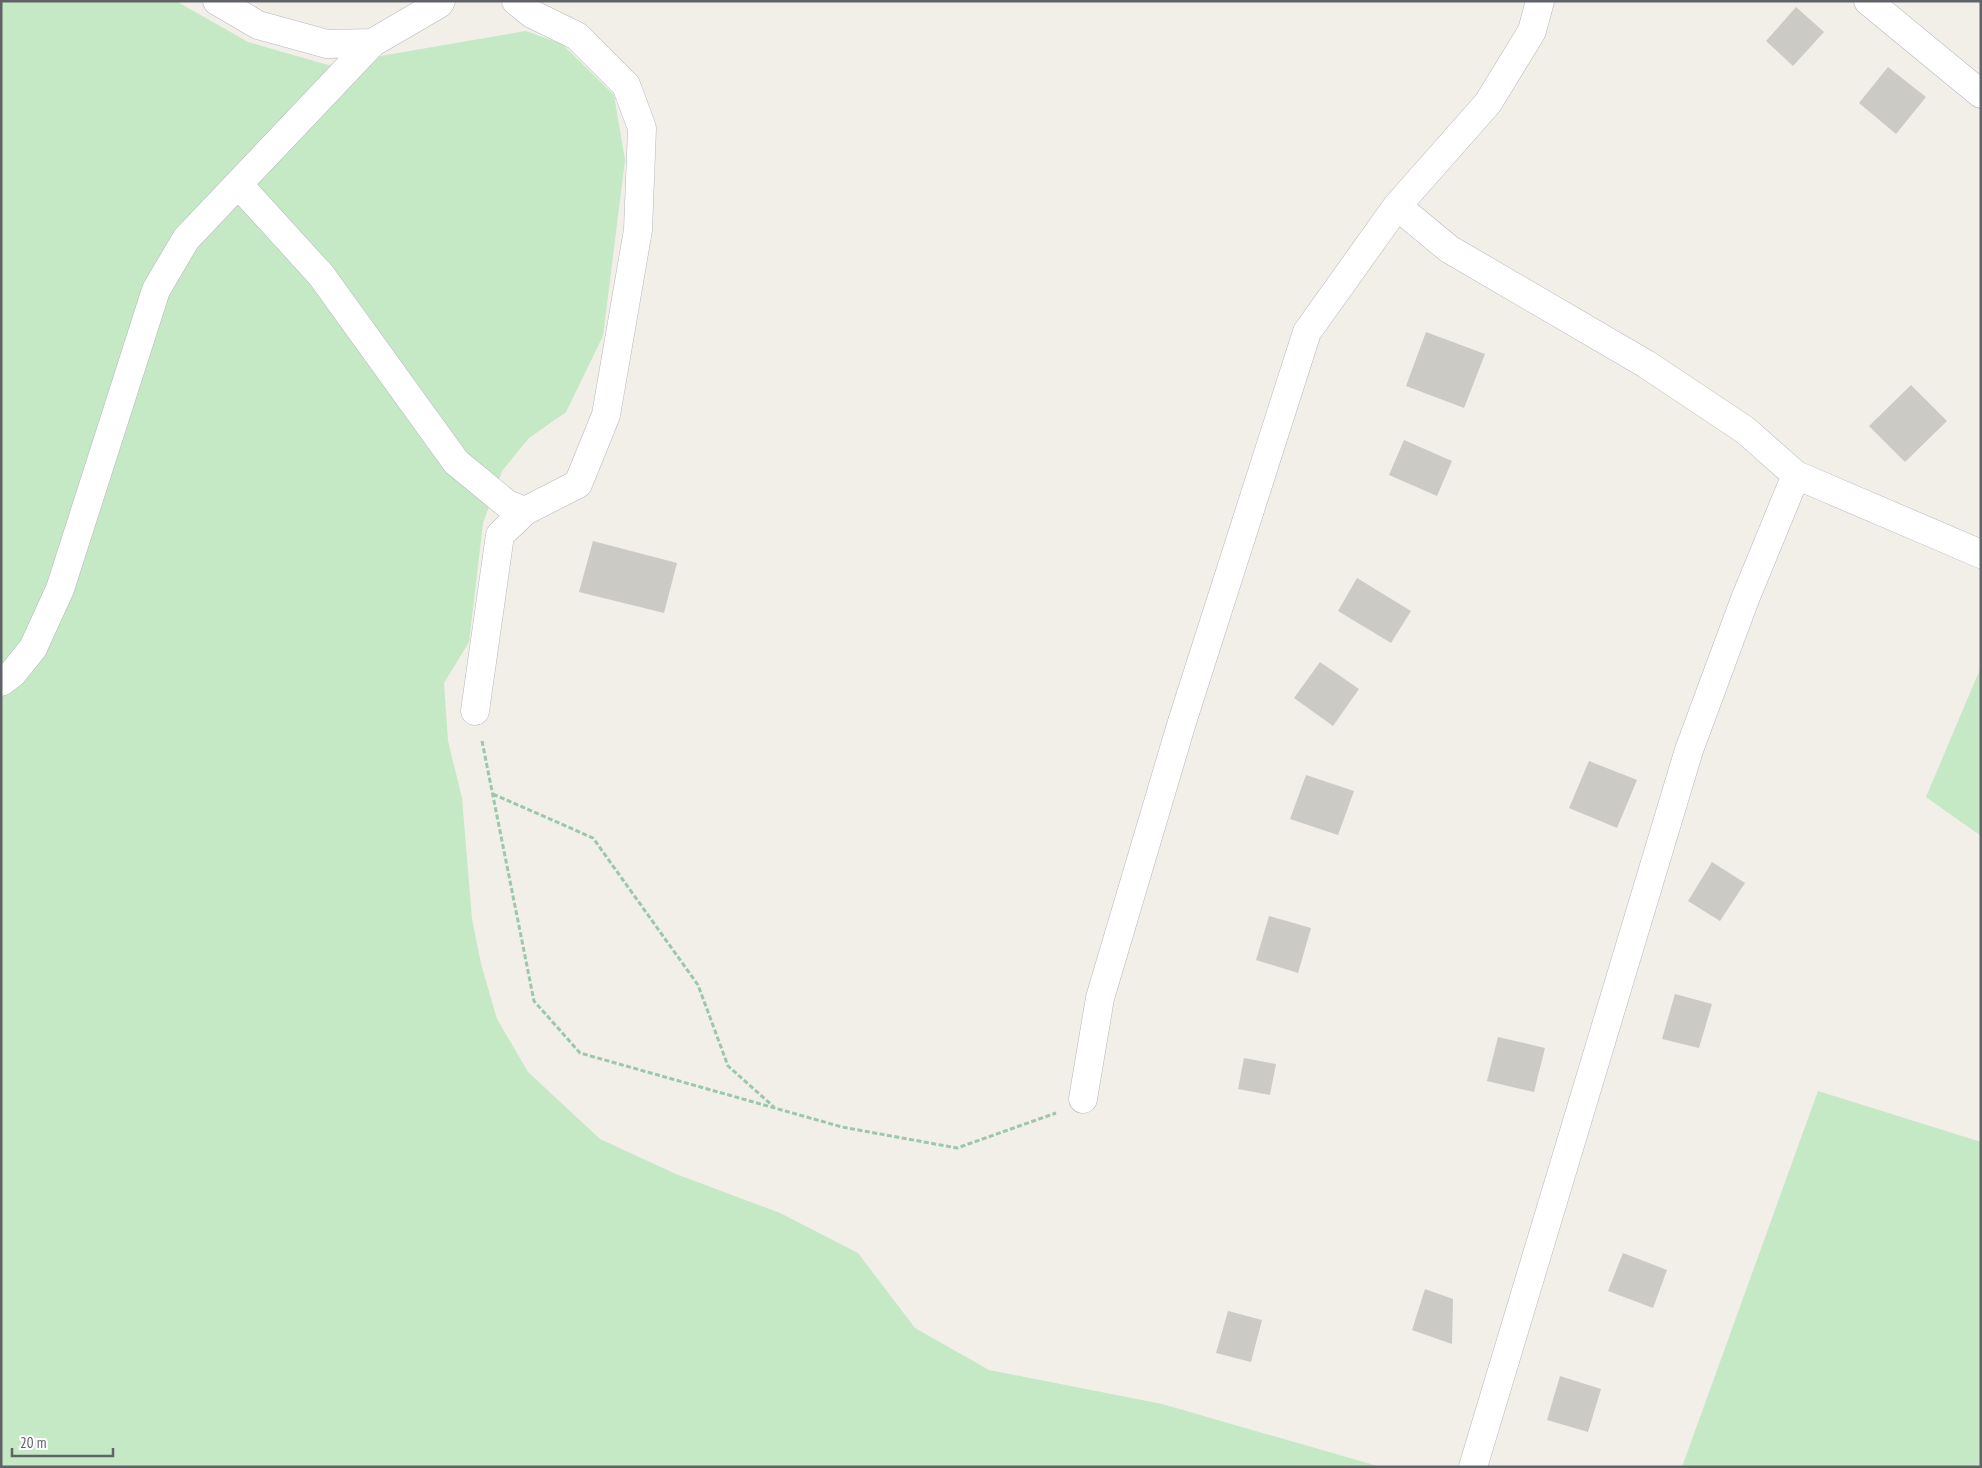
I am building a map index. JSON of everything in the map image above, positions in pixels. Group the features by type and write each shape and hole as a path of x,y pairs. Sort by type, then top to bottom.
{"street":[{"path":"218,1 258,25 327,44 372,43"},
{"path":"1,682 12,674 33,648 60,589 156,290 186,239 372,43 439,4 441,1"},
{"path":"476,711 500,535 525,510 578,484 606,416 638,230 642,128 626,85 577,36 532,14 516,1"},
{"path":"1532,31 1540,1"},
{"path":"1083,1098 1100,998 1182,722 1307,332 1397,206 1488,103 1532,31 1560,1"},
{"path":"1868,1 1981,94"},
{"path":"238,184 321,275 456,462 507,504 525,510"},
{"path":"1397,206 1449,249 1646,364 1745,430 1796,474 1981,554"},
{"path":"1474,1467 1689,750 1745,599 1796,474"}],"path":[{"path":"476,711 534,1001 580,1053 842,1128 957,1148 1068,1109 1083,1098"},
{"path":"492,794 593,838 698,985 728,1066 776,1109"}],"green space":[{"path":"1,1 176,1 248,42 328,65 526,31 562,44 614,95 625,160 603,336 566,412 529,438 502,471 483,523 469,642 444,683 448,741 462,798 472,919 481,964 497,1019 528,1072 600,1139 676,1174 780,1213 858,1253 915,1328 989,1370 1162,1404 1381,1467 1,1467"},
{"path":"1981,667 1981,836 1926,797"},
{"path":"1818,1091 1981,1142 1981,1467 1682,1467"}],"building":[{"path":"1796,7 1824,32 1793,66 1766,41"},
{"path":"1888,67 1926,97 1896,134 1859,103"},
{"path":"1426,332 1485,354 1464,408 1406,386"},
{"path":"1911,385 1947,421 1905,462 1869,426"},
{"path":"1404,440 1452,461 1437,496 1389,475"},
{"path":"593,541 677,563 664,613 579,592"},
{"path":"1357,578 1411,611 1391,643 1338,611"},
{"path":"1320,662 1359,689 1333,726 1294,698"},
{"path":"1589,761 1637,780 1617,828 1569,808"},
{"path":"1306,775 1354,791 1338,835 1290,819"},
{"path":"1712,862 1745,883 1720,921 1688,901"},
{"path":"1269,916 1311,928 1298,973 1256,960"},
{"path":"1675,994 1712,1004 1699,1048 1662,1039"},
{"path":"1498,1037 1545,1048 1534,1092 1487,1081"},
{"path":"1244,1058 1276,1064 1270,1095 1238,1089"},
{"path":"1623,1253 1667,1270 1653,1308 1608,1291"},
{"path":"1425,1289 1453,1299 1452,1344 1412,1330"},
{"path":"1228,1311 1262,1320 1251,1362 1216,1353"},
{"path":"1560,1376 1601,1389 1588,1432 1547,1420"}]}
